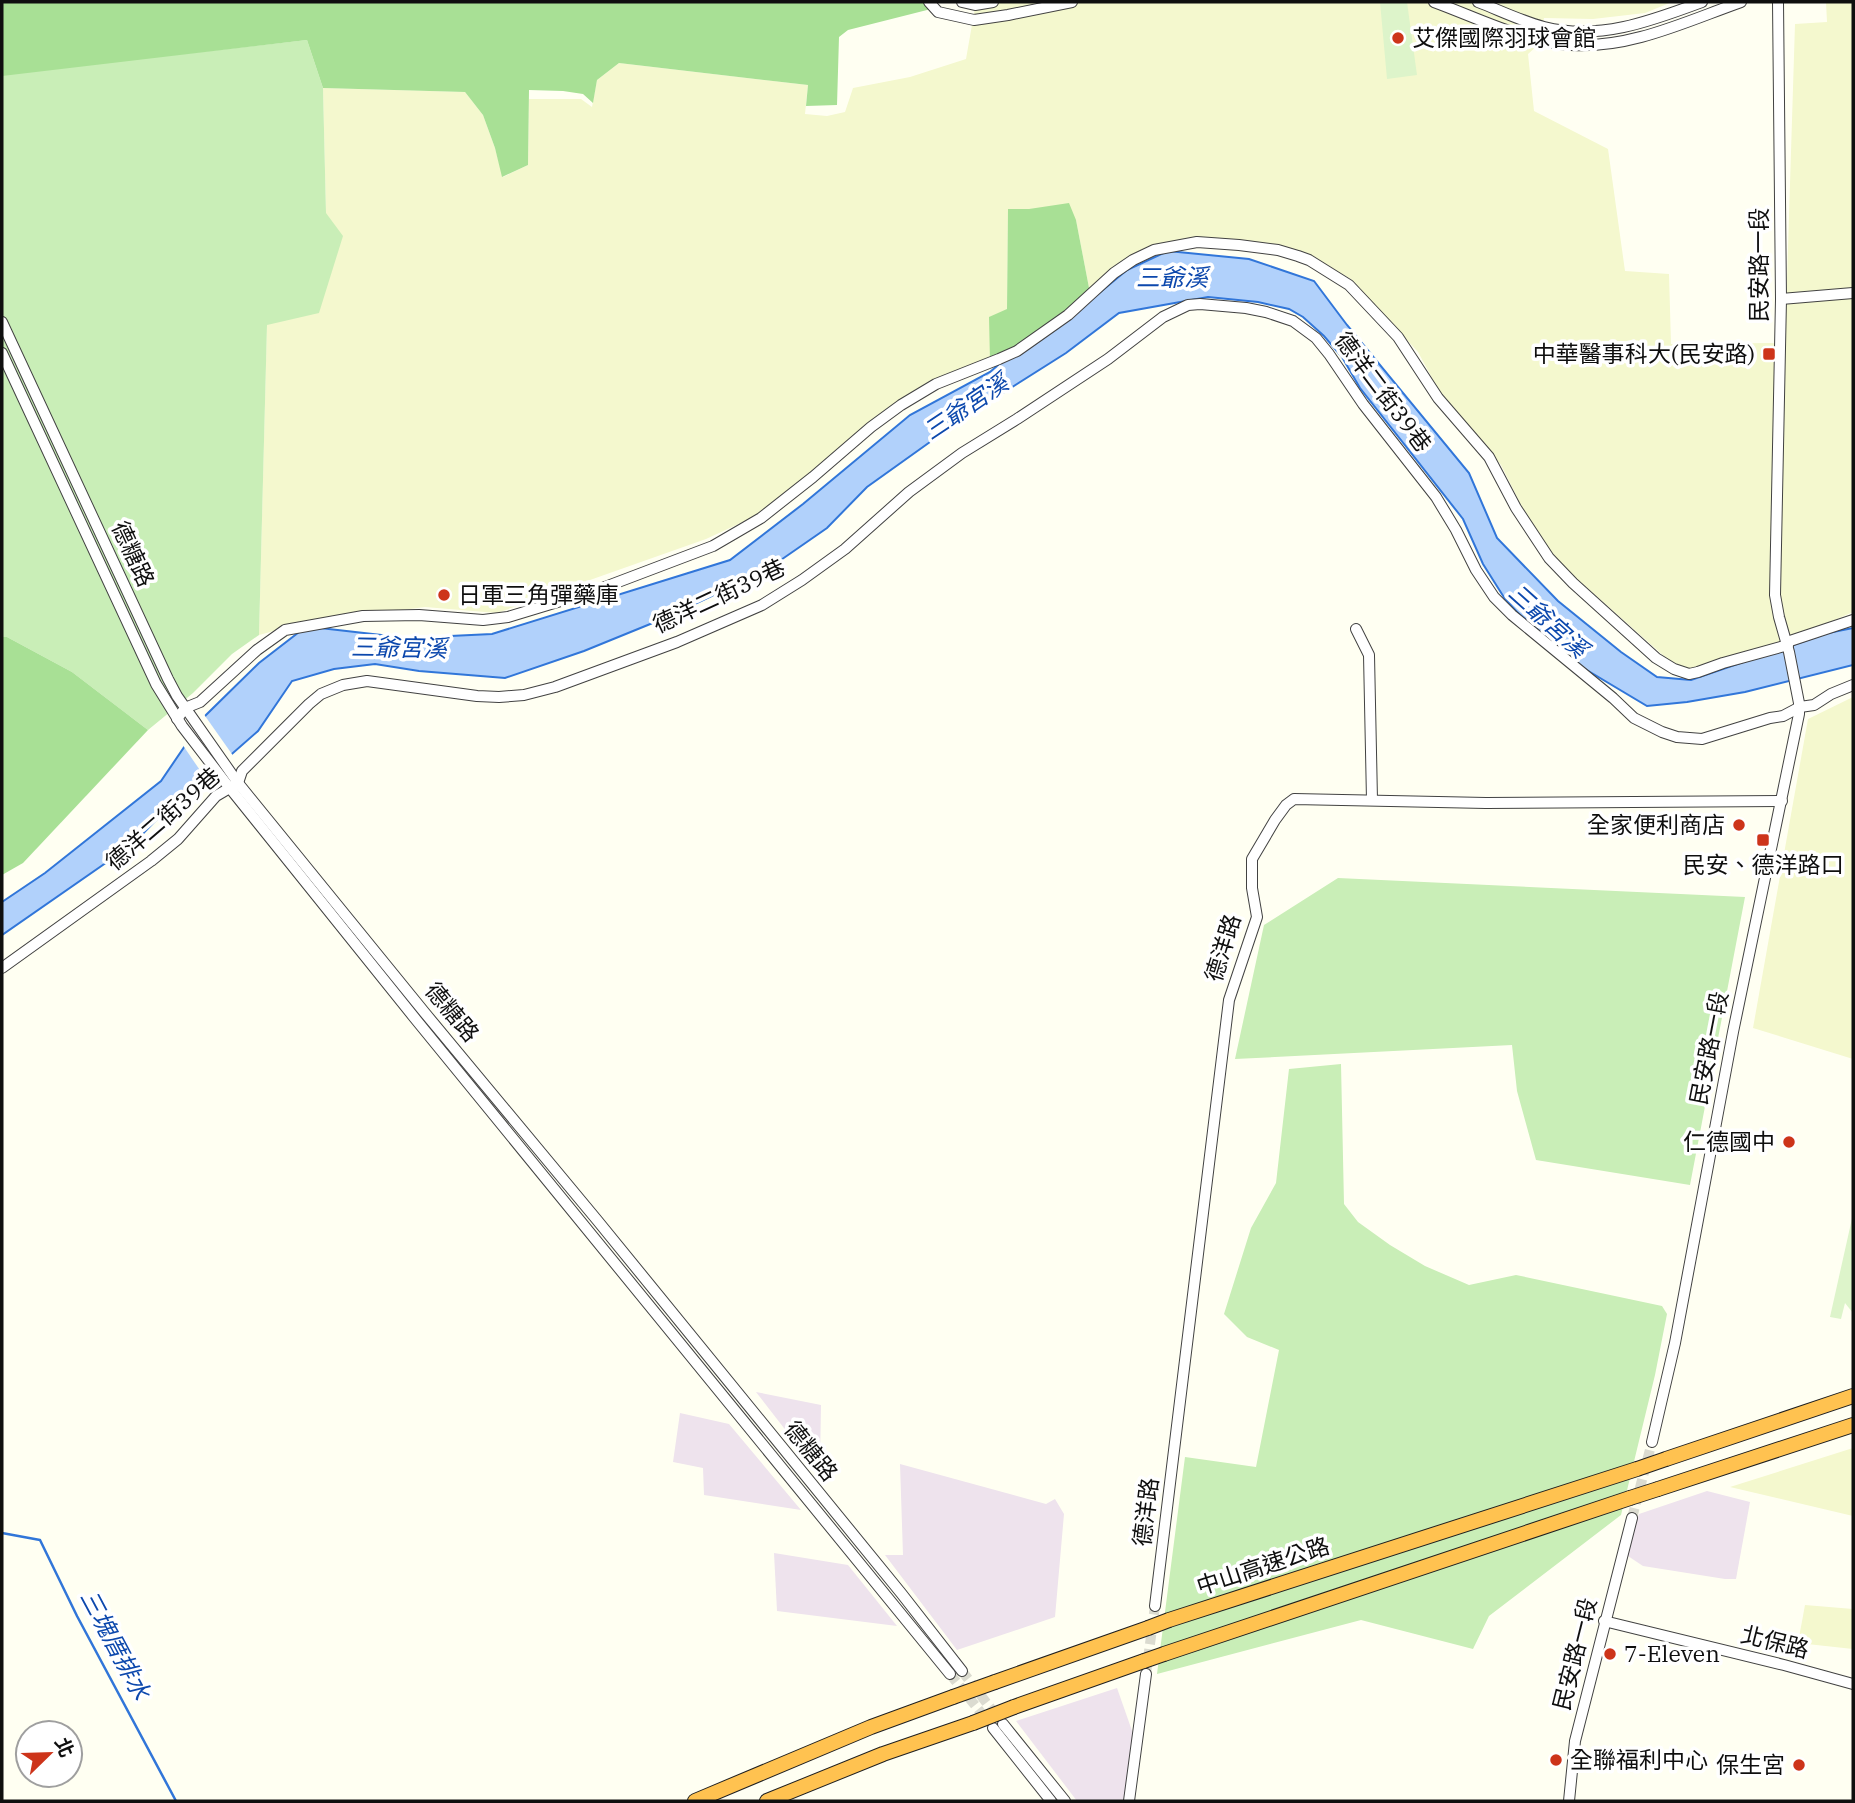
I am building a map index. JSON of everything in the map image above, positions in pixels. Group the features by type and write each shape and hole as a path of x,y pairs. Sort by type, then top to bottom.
{"highway":[{"name":"中山高速公路","path":"695,1801 832,1743 1169,1620 1637,1469 1853,1396"},
{"path":"767,1801 883,1754 1014,1707 1145,1668 1164,1654 1853,1425"}],"street":[{"path":"929,2 938,12 974,20 1072,2"},
{"path":"962,2 975,5 993,2"},
{"path":"1434,2 1519,34 1571,45 1607,44 1646,36 1741,2"},
{"path":"1478,2 1543,27 1596,32 1644,23 1702,2"},
{"name":"民安路一段","path":"1652,1442 1675,1343 1733,1032 1793,749 1799,705 1776,595 1781,299 1778,2"},
{"path":"180,722 257,650 285,630 363,616 419,615 483,620 508,617 597,590 713,546 761,518 901,405 957,374 1017,351 1068,315 1133,260 1154,250 1196,242 1278,250 1298,256 1349,285 1398,337 1438,398 1489,457 1516,508 1549,558 1656,658 1674,669 1689,674 1698,672 1788,647 1853,620"},
{"path":"1781,299 1853,293"},
{"name":"德洋二街39巷","path":"2,968 178,839 216,796 321,694 343,685 374,682 477,696 524,695 555,687 677,642 762,605 796,585 845,549 909,492 954,459 1099,365 1163,317 1188,304 1212,304 1266,312 1293,321 1308,332 1329,354 1363,404 1436,497 1494,597 1522,624 1644,724 1677,737 1702,739 1783,716 1799,705 1814,705 1830,694 1853,685"},
{"name":"德糖路","path":"2,321 168,679 231,782"},
{"name":"德糖路","path":"2,353 156,684 180,722 597,1220 901,1593 956,1672"},
{"path":"1356,629 1369,655 1373,800"},
{"name":"德洋路","path":"1155,1606 1229,1000 1257,918 1252,888 1252,859 1286,805 1294,799 1486,803 1782,801"},
{"name":"民安路一段","path":"1569,1801 1575,1741 1632,1518"},
{"name":"北保路","path":"1604,1621 1853,1684"},
{"path":"1129,1801 1145,1668"},
{"path":"1051,1801 998,1726 1065,1801"}],"shaded area":[{"path":"756,1392 821,1405 820,1462 808,1459"},
{"path":"680,1413 729,1424 801,1510 704,1495 703,1468 673,1462"},
{"path":"900,1464 1046,1504 1055,1499 1064,1514 1055,1617 957,1650 885,1555 903,1555"},
{"path":"1707,1491 1750,1502 1736,1579 1643,1566 1625,1554 1639,1514"},
{"path":"774,1553 848,1565 897,1626 777,1611"},
{"path":"1117,1688 1137,1745 1123,1801 1077,1801 1016,1721"}],"green space":[{"path":"2,2 924,2 931,9 848,30 839,37 837,105 806,106 808,85 619,63 597,80 593,103 583,94 529,90 528,165 502,177 483,115 465,92 323,88 307,40 2,76"},
{"path":"976,2 1672,2 1645,13 1593,19 1544,18 1538,45 1528,54 1534,111 1608,149 1625,271 1669,274 1671,344 1785,344 1795,24 1827,22 1826,2 1853,2 1853,612 1805,633 1689,671 1673,664 1559,563 1528,519 1501,465 1438,389 1418,352 1351,279 1311,256 1197,238 1144,250 1090,293 1076,220 1029,209 1008,210 1007,309 990,361 877,417 760,514 706,539 497,613 425,607 303,623 259,635 267,324 326,213 323,88 465,92 483,115 503,177 528,165 529,99 581,99 592,107 597,80 619,63 808,85 805,114 827,116 845,112 853,88 910,77 966,59"},
{"name":"艾傑國際羽球會館","path":"1380,2 1407,2 1417,75 1387,79"},
{"path":"307,40 323,88 326,213 343,236 319,313 267,325 259,635 232,654 193,693 148,730 72,672 7,637 2,637 2,74"},
{"path":"1069,203 1076,220 1090,293 1042,331 990,361 989,317 1007,309 1008,209"},
{"path":"2,637 7,637 72,672 148,730 23,863 2,875"},
{"path":"1853,697 1853,1059 1753,1028 1808,719"},
{"path":"1338,878 1745,897 1690,1185 1536,1160 1517,1091 1512,1045 1235,1059 1264,925"},
{"path":"1341,1064 1344,1204 1358,1222 1425,1266 1469,1285 1516,1275 1662,1306 1667,1314 1621,1515 1489,1616 1473,1649 1361,1620 1157,1674 1185,1457 1256,1467 1279,1350 1247,1337 1224,1314 1251,1228 1276,1183 1289,1069"},
{"path":"1853,1214 1853,1313 1845,1303 1841,1319 1830,1317"},
{"path":"1853,1448 1853,1516 1730,1487"},
{"path":"1805,1605 1853,1609 1853,1649 1798,1643"}],"water":[{"name":"三爺溪","path":"1168,251 1249,259 1314,281 1469,473 1497,538 1558,601 1657,677 1691,680 1828,633 1853,628 1853,665 1745,692 1647,706 1580,666 1505,599 1483,564 1463,519 1360,388 1342,357 1324,336 1303,317 1289,309 1258,302 1208,297 1119,313 1066,353 965,417 867,487 827,528 765,571 665,618 584,651 505,678 419,671 375,664 334,669 292,681 258,731 183,792 133,844 2,935 2,902 45,873 161,781 206,715 259,663 303,629 320,628 408,638 492,634 730,560 803,504 910,415 990,372 1005,359 1058,327 1127,270"}],"pier":[{"path":"203,713 234,757 206,779 182,744"}],"waterway":[{"name":"三塊厝排水","path":"2,1533 40,1540 77,1616 176,1801"}],"tunnel":[{"path":"1632,1518 1652,1442"},
{"path":"1146,1674 1155,1606"},
{"path":"962,1671 999,1719"},
{"path":"950,1674 990,1724"}],"place":[{"name":"艾傑國際羽球會館","path":"1398,38"},
{"name":"中華醫事科大(民安路)","path":"1769,354"},
{"name":"日軍三角彈藥庫","path":"444,595"},
{"name":"全家便利商店","path":"1739,825"},
{"name":"民安、德洋路口","path":"1763,840"},
{"name":"仁德國中","path":"1789,1142"},
{"name":"7-Eleven","path":"1610,1654"},
{"name":"全聯福利中心","path":"1556,1760"},
{"name":"保生宮","path":"1799,1765"}],"water label":[{"name":"三爺宮溪","path":"966,407"},
{"name":"三爺宮溪","path":"1548,621"},
{"name":"三爺宮溪","path":"399,648"}]}
